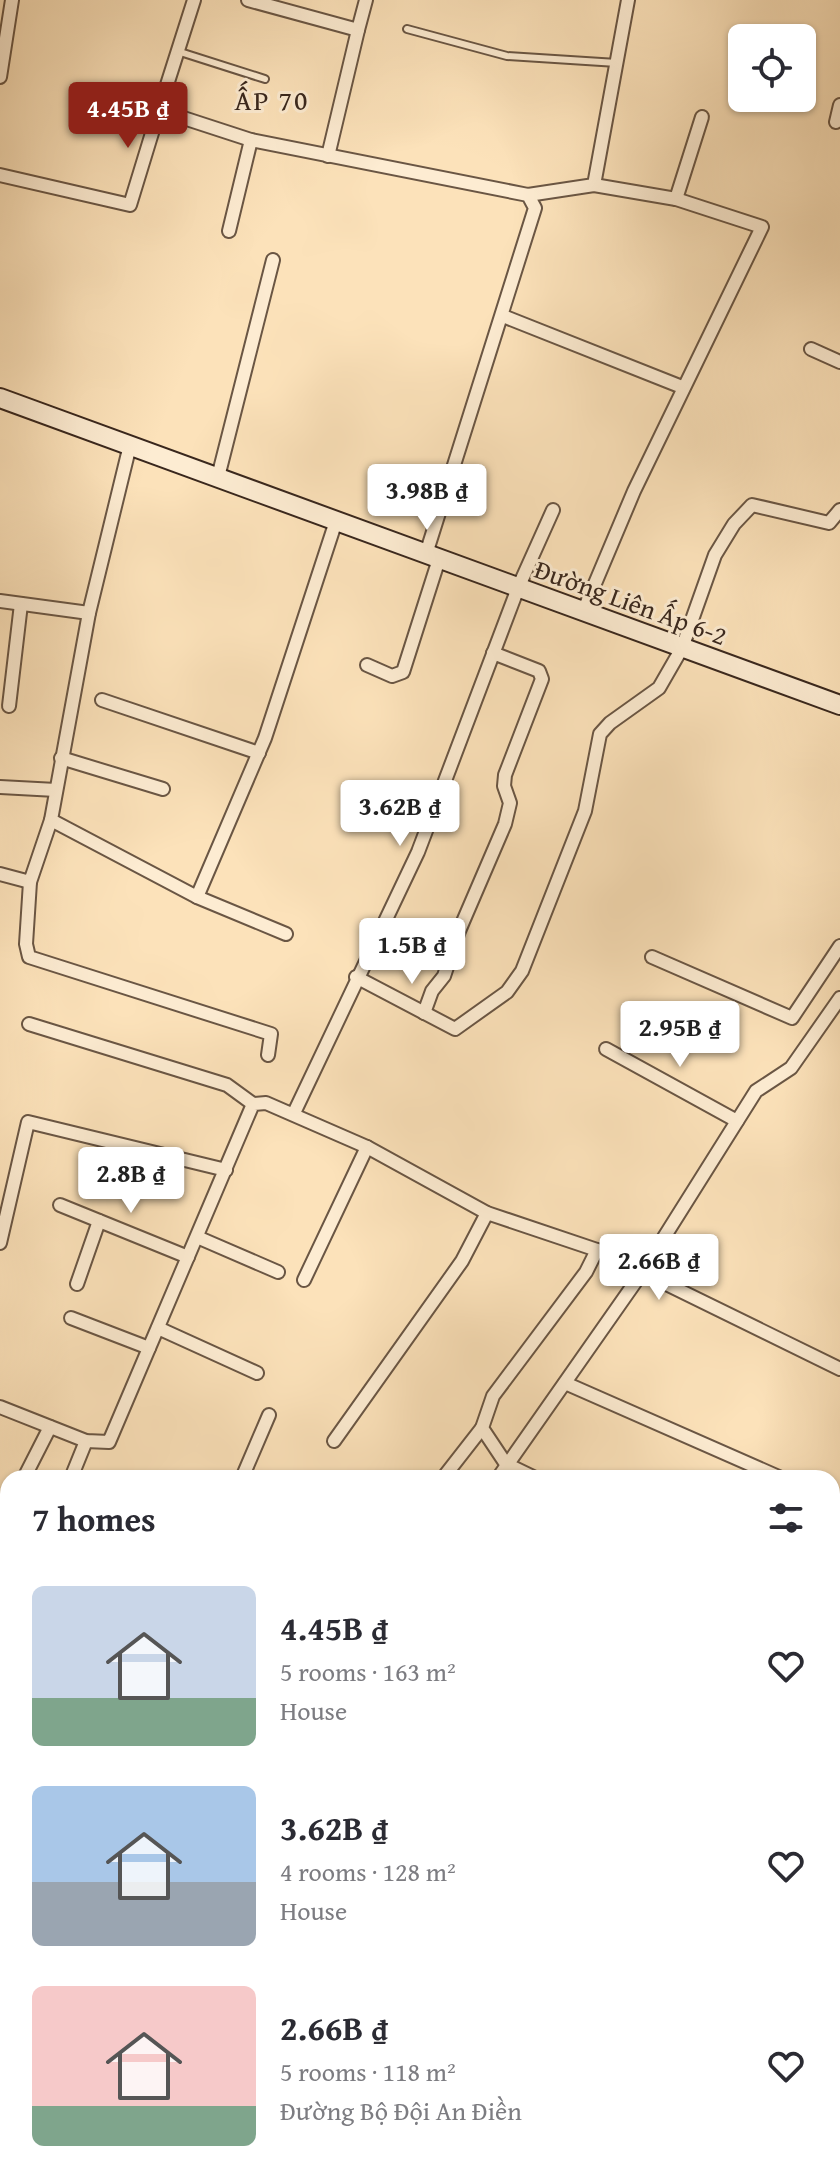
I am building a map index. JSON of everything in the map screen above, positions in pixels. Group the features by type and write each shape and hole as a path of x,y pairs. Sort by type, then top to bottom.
{"street":[{"path":"0,77 12,0"},
{"path":"0,175 130,205 194,0"},
{"path":"248,0 358,30"},
{"path":"328,156 366,0"},
{"path":"594,185 628,0"},
{"path":"836,122 840,105"},
{"path":"159,110 251,140 528,195 594,185 676,199 762,227 682,387 583,612"},
{"path":"676,199 702,117"},
{"path":"229,231 251,140"},
{"path":"367,665 392,676 403,672 432,556 535,208 528,195"},
{"path":"218,477 273,260"},
{"path":"503,316 682,387"},
{"path":"811,349 840,362"},
{"name":"Đường Liên Ấp 6-2","path":"0,398 840,705"},
{"path":"130,445 89,613 51,820 30,882 26,944 29,957 271,1034 268,1055"},
{"path":"356,977 449,1027 459,1029 512,987 522,971 585,811 600,734 610,723 654,694 682,648 715,555 747,508 758,504 829,523 840,510"},
{"path":"294,1113 418,852 518,588 553,510"},
{"path":"197,897 259,753 336,521"},
{"path":"0,601 89,613"},
{"path":"9,706 21,604"},
{"path":"424,1013 432,991 444,976 459,931 505,824 510,803 504,785 505,775 542,679 539,671 493,653"},
{"path":"102,700 259,753"},
{"path":"61,758 163,789"},
{"path":"0,787 56,790"},
{"path":"51,820 197,897 286,934"},
{"path":"0,874 30,882"},
{"path":"652,957 792,1018 840,946"},
{"path":"503,1470 641,1274 756,1091 791,1068 840,998"},
{"path":"29,1024 227,1085 253,1104 266,1103 294,1113 367,1147 487,1213 597,1250 840,1369"},
{"path":"606,1049 737,1121"},
{"path":"0,1407 86,1441 109,1442 253,1104"},
{"path":"0,1243 28,1122 226,1170"},
{"path":"304,1280 367,1147"},
{"path":"60,1205 188,1257"},
{"path":"334,1441 462,1261 487,1213"},
{"path":"77,1284 99,1221"},
{"path":"197,1237 278,1272"},
{"path":"449,1470 482,1428 493,1396 586,1272 597,1250"},
{"path":"71,1318 149,1348"},
{"path":"158,1328 257,1373"},
{"path":"565,1383 763,1470"},
{"path":"245,1470 269,1415"},
{"path":"28,1470 50,1427"},
{"path":"482,1428 506,1464 518,1470"},
{"path":"76,1470 86,1441"}],"lane":[{"path":"407,29 498,54 617,63"},
{"path":"177,51 265,79"}],"district":[{"name":"ẤP 70","path":"272,99"}]}
